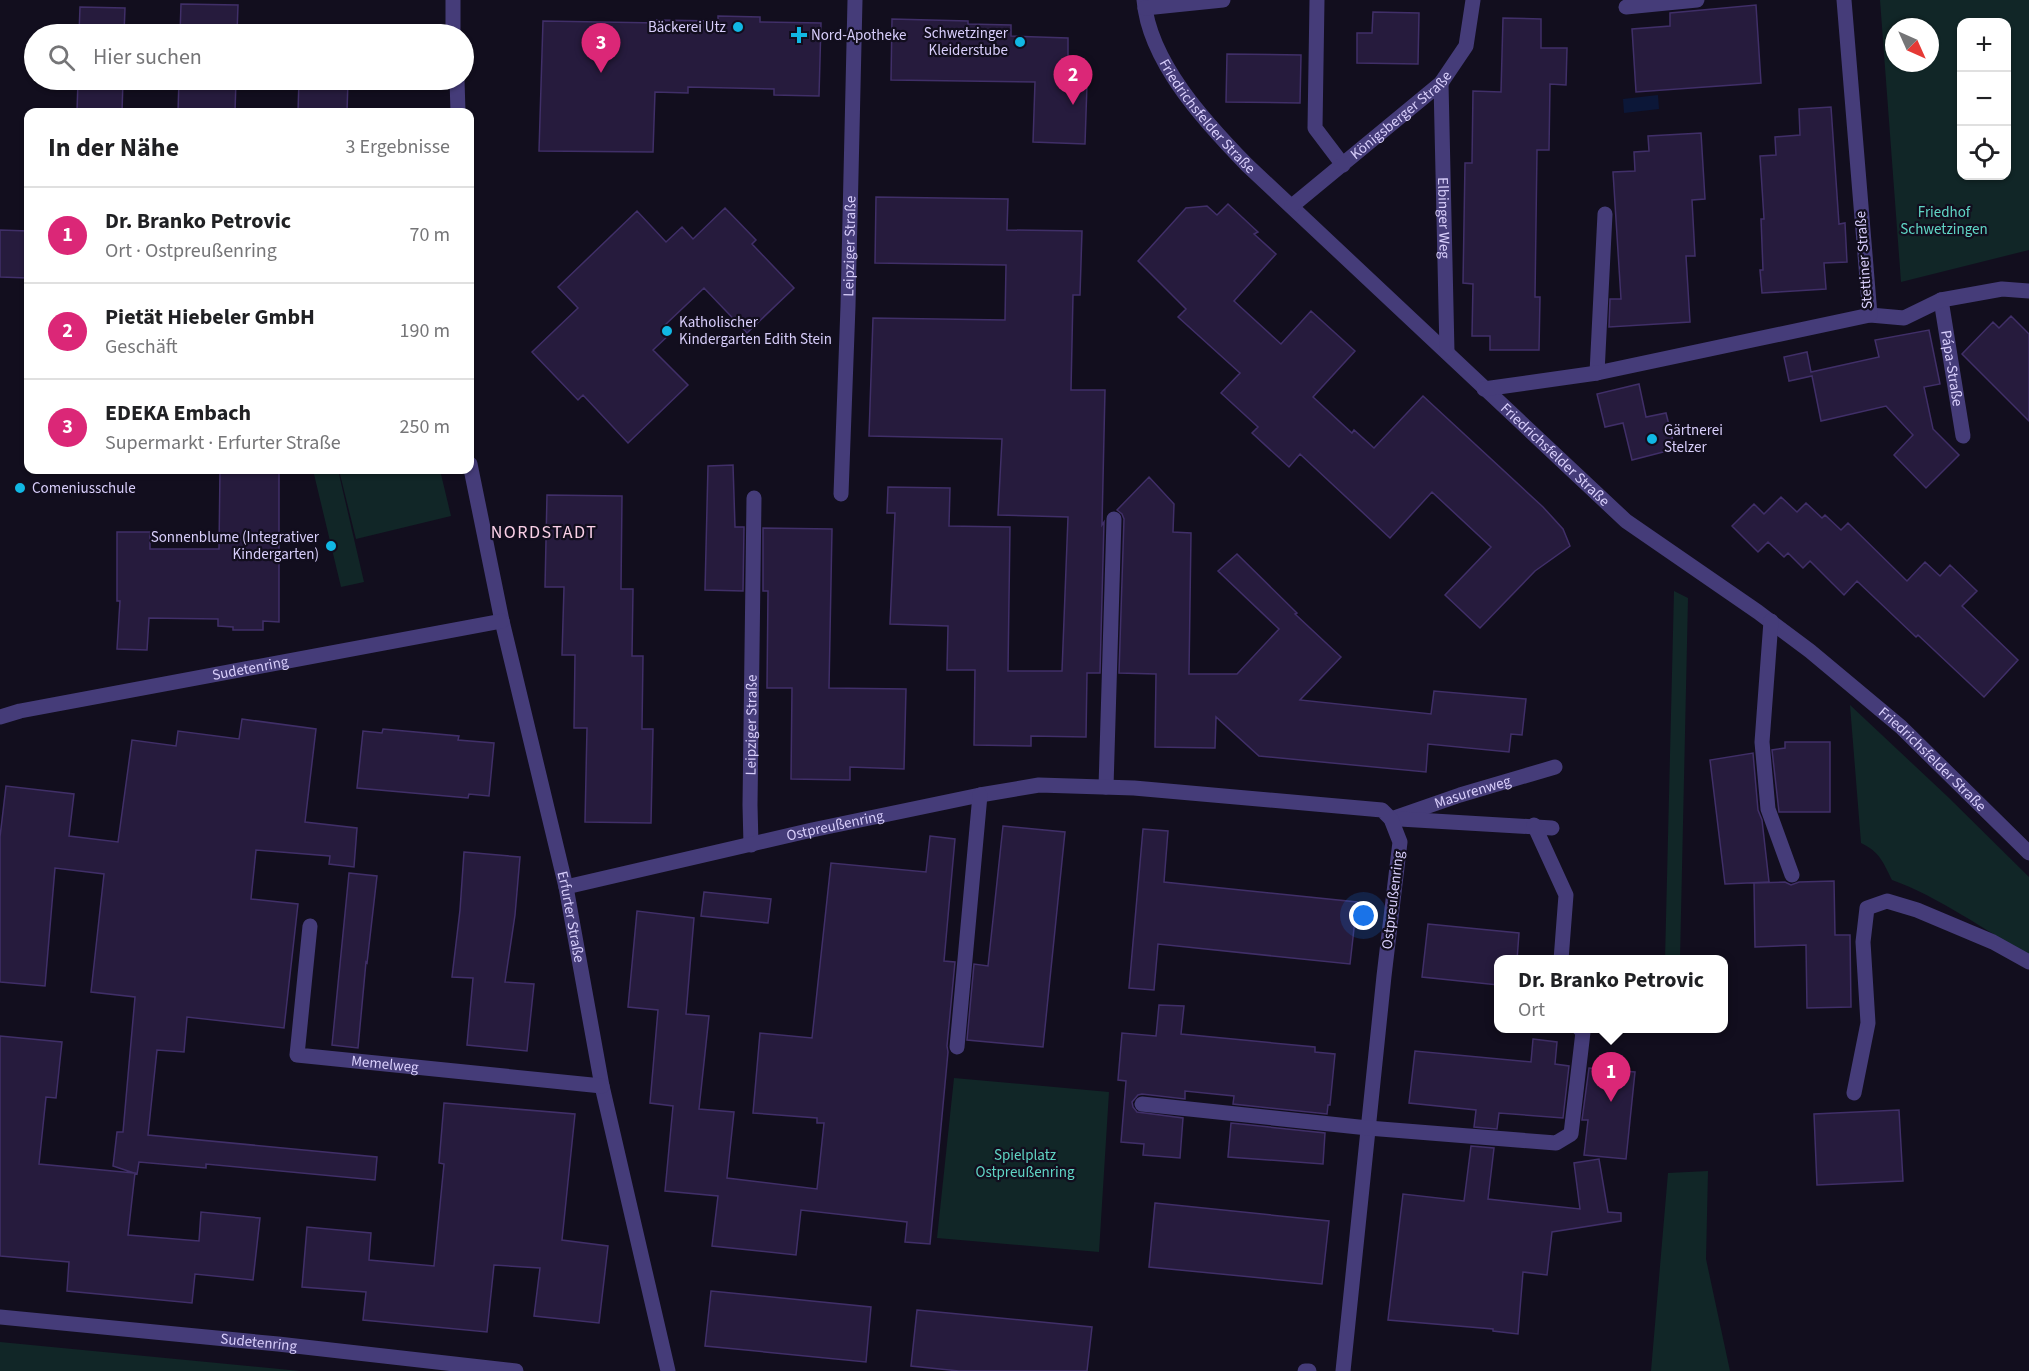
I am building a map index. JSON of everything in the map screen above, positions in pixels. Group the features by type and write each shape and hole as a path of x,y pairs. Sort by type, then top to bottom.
{"street":[{"path":"453,0 453,24"},
{"name":"Leipziger Straße","path":"841,494 855,0"},
{"path":"1144,4 1223,0"},
{"path":"1317,0 1316,128 1343,165"},
{"name":"Königsberger Straße","path":"1292,207 1441,83 1466,46 1473,0"},
{"path":"1626,7 1697,0"},
{"name":"Stettiner Straße","path":"1484,389 1596,373 1870,315 1844,0"},
{"name":"Friedrichsfelder Straße","path":"1144,4 1155,40 1171,73 1196,108 1247,165 1626,520 1771,621 1810,651 1901,727 2029,853"},
{"name":"Elbinger Weg","path":"1441,83 1447,352"},
{"path":"457,90 458,108"},
{"path":"1596,373 1605,214"},
{"path":"1870,315 1904,318 1941,300 2002,289 2029,291"},
{"name":"Pápa-Straße","path":"1941,300 1963,436"},
{"name":"Erfurter Straße","path":"472,474 502,621 566,887 602,1086 668,1371"},
{"name":"Leipziger Straße","path":"751,845 754,498"},
{"path":"1106,787 1114,519"},
{"name":"Sudetenring","path":"0,717 30,708 502,621"},
{"path":"1771,621 1762,742 1768,809 1792,875"},
{"name":"Masurenweg","path":"1391,819 1460,795 1555,767"},
{"name":"Ostpreußenring","path":"566,887 980,795 1039,785 1134,788 1382,810 1391,819 1400,842 1343,1371"},
{"path":"957,1047 980,795"},
{"path":"1391,819 1534,825 1552,828"},
{"path":"1534,825 1566,895 1561,955"},
{"path":"1854,1093 1868,1023 1863,942 1867,908 1887,902 1917,910 1993,942 2029,962"},
{"name":"Memelweg","path":"310,926 297,1055 602,1086"},
{"path":"1142,1104 1368,1128 1556,1143 1571,1134 1583,1033"},
{"name":"Sudetenring","path":"0,1317 278,1344 516,1371"}],"green space":[{"name":"Friedhof Schwetzingen","path":"1880,0 2029,0 2029,250 1901,282 1885,72 1939,72 1939,18 1885,18 1885,67"},
{"path":"314,474 339,474 364,582 341,587"},
{"path":"340,474 441,474 451,516 356,539"},
{"path":"1674,591 1688,598 1680,955 1665,955"},
{"path":"1850,705 2029,877 2029,956 1944,904 1892,880 1877,854 1861,843"},
{"name":"Spielplatz Ostpreußenring","path":"954,1078 1109,1092 1099,1252 937,1238"},
{"path":"1708,1171 1706,1259 1730,1371 1651,1371 1668,1173"},
{"path":"0,1342 300,1371 0,1371"}],"water":[{"path":"1658,95 1659,109 1624,113 1623,99"}],"building":[{"path":"181,4 238,5 237,24 180,24"},
{"path":"1756,5 1761,83 1636,92 1632,29 1670,26 1670,13"},
{"path":"80,7 125,8 124,24 79,24"},
{"path":"1373,12 1419,13 1418,64 1357,63 1357,33 1372,33"},
{"path":"718,16 760,17 760,22 821,23 819,96 774,95 774,89 688,87 688,93 655,92 653,152 539,151 543,21 658,23 657,20 718,21"},
{"path":"1503,18 1541,19 1541,48 1567,48 1566,85 1550,84 1549,150 1537,150 1535,297 1540,297 1539,350 1490,350 1490,336 1472,336 1473,284 1463,283 1465,163 1472,163 1473,91 1501,92"},
{"path":"892,19 968,21 968,24 1011,25 1011,36 1068,38 1068,59 1077,59 1077,84 1087,84 1085,144 1033,142 1035,82 891,80"},
{"path":"1227,54 1301,55 1300,103 1226,102"},
{"path":"78,90 123,90 122,108 77,108"},
{"path":"179,90 236,90 235,108 178,108"},
{"path":"299,90 348,90 347,108 298,108"},
{"path":"1831,107 1839,224 1845,223 1847,262 1824,263 1826,289 1762,293 1761,219 1764,219 1760,156 1776,155 1775,137 1800,135 1799,109"},
{"path":"1701,133 1705,199 1692,200 1695,256 1686,256 1690,322 1609,327 1610,299 1621,299 1613,172 1635,171 1634,152 1649,151 1648,136"},
{"path":"876,197 1008,199 1007,230 1082,231 1080,295 1073,295 1071,390 1105,390 1100,673 1087,673 1086,737 1031,736 1031,746 974,745 975,670 947,670 948,626 890,624 895,513 887,513 888,487 950,488 949,526 1010,527 1008,671 1062,671 1068,517 998,515 1002,439 869,436 873,318 1005,320 1006,265 875,263"},
{"path":"1228,204 1258,232 1254,234 1276,254 1234,301 1281,344 1311,311 1355,351 1313,397 1352,433 1354,430 1374,448 1423,396 1543,507 1563,529 1570,546 1535,571 1480,628 1445,595 1491,547 1432,492 1390,538 1300,454 1289,467 1252,433 1258,427 1221,393 1240,373 1178,317 1186,309 1138,261 1186,208 1207,206 1217,215"},
{"path":"725,208 756,240 752,244 794,288 747,333 704,288 665,325 672,332 653,350 688,385 628,443 583,395 578,400 532,352 578,308 558,287 637,211 666,242 682,227 693,239"},
{"path":"0,230 24,231 24,278 0,277"},
{"path":"2011,316 2029,334 2029,421 1962,354 1993,322 1999,328"},
{"path":"1929,330 1940,384 1924,387 1933,429 1959,455 1926,488 1894,455 1913,435 1886,406 1821,421 1812,376 1789,381 1784,357 1807,352 1811,372 1879,357 1875,340"},
{"path":"1639,384 1646,417 1666,413 1675,449 1632,460 1623,423 1605,427 1597,394"},
{"path":"733,465 735,527 744,527 743,591 705,590 708,466"},
{"path":"220,474 279,474 279,622 263,621 263,630 233,630 233,627 218,626 218,619 149,618 147,650 117,649 120,601 117,601 117,532 150,532 150,549 219,549"},
{"path":"1149,477 1174,504 1173,532 1191,533 1189,674 1237,674 1279,629 1218,571 1237,554 1297,613 1295,614 1341,657 1300,700 1431,714 1434,691 1526,699 1522,735 1511,734 1509,752 1428,744 1426,772 1259,756 1216,717 1215,748 1155,747 1156,674 1119,673 1124,519 1117,510"},
{"path":"547,495 622,496 621,589 633,589 632,656 643,656 642,729 653,729 651,823 585,822 587,728 574,728 575,655 562,655 564,587 545,587"},
{"path":"1781,497 1797,512 1806,503 1822,518 1825,515 1841,530 1848,523 1907,581 1925,562 1940,576 1950,565 1977,591 1962,606 2018,660 1984,697 1857,581 1844,595 1810,561 1803,568 1788,553 1784,557 1768,542 1758,552 1732,526 1754,504 1764,514"},
{"path":"763,528 832,529 829,688 906,689 904,769 850,767 850,780 791,779 792,688 767,688 768,591 763,591"},
{"path":"242,719 316,729 305,822 357,828 354,867 329,864 330,856 256,850 251,899 298,904 284,1028 187,1017 184,1052 157,1050 148,1135 377,1157 375,1180 206,1164 206,1168 139,1162 137,1174 135,1173 128,1235 199,1241 201,1212 260,1218 253,1280 195,1274 192,1303 67,1291 69,1262 0,1256 0,1036 62,1042 56,1098 46,1097 39,1164 134,1173 113,1166 117,1132 123,1132 135,997 91,992 104,874 55,868 45,986 0,982 0,837 6,786 74,794 69,836 118,842 132,740 176,746 178,731 239,739"},
{"path":"383,729 459,736 458,740 494,743 489,796 469,794 468,798 357,788 363,731 382,733"},
{"path":"1785,742 1830,742 1830,812 1779,812 1772,750 1785,748"},
{"path":"1753,753 1758,810 1762,820 1769,882 1725,884 1710,760"},
{"path":"1003,826 1065,832 1043,1047 967,1040 974,964 988,966"},
{"path":"1143,829 1168,831 1164,882 1357,902 1350,964 1158,944 1154,990 1129,988"},
{"path":"930,836 955,839 944,961 955,962 930,1244 905,1242 907,1222 801,1210 796,1255 712,1246 718,1196 665,1191 673,1106 650,1103 658,1010 628,1007 637,911 694,918 686,1014 709,1016 699,1109 734,1112 727,1178 817,1189 824,1123 817,1123 817,1118 753,1113 760,1033 812,1038 831,863 926,872"},
{"path":"464,852 520,857 515,915 505,982 534,984 527,1051 467,1045 473,978 452,977"},
{"path":"349,873 377,876 358,1048 332,1045"},
{"path":"1834,881 1835,935 1850,935 1851,1007 1807,1008 1806,945 1755,947 1754,883 1785,882 1791,885 1799,882"},
{"path":"704,892 771,899 768,923 701,916"},
{"path":"1428,924 1519,933 1517,955 1494,955 1494,985 1422,977"},
{"path":"1159,1005 1184,1006 1181,1034 1315,1047 1315,1052 1335,1054 1327,1114 1233,1104 1234,1096 1185,1091 1185,1099 1142,1094 1132,1102 1137,1112 1183,1118 1180,1158 1143,1155 1144,1144 1121,1142 1126,1081 1118,1080 1122,1033 1156,1036"},
{"path":"1533,1039 1557,1042 1555,1064 1569,1066 1563,1118 1499,1113 1497,1129 1474,1127 1476,1110 1409,1103 1415,1051 1531,1062"},
{"path":"1589,1068 1635,1072 1626,1159 1584,1155 1588,1120 1582,1120"},
{"path":"444,1103 575,1114 562,1240 608,1246 599,1323 534,1316 540,1268 494,1265 487,1332 363,1320 366,1292 302,1287 307,1227 371,1233 369,1260 434,1266 444,1164 439,1163"},
{"path":"1899,1110 1903,1181 1817,1185 1814,1114"},
{"path":"1231,1123 1325,1133 1323,1164 1228,1157"},
{"path":"1471,1146 1494,1148 1488,1199 1580,1209 1574,1163 1599,1159 1608,1212 1621,1213 1621,1221 1552,1232 1547,1275 1523,1272 1518,1334 1493,1331 1493,1329 1388,1320 1403,1194 1464,1201"},
{"path":"1155,1203 1329,1221 1322,1284 1149,1267"},
{"path":"711,1291 871,1307 866,1362 705,1346"},
{"path":"917,1310 1092,1327 1087,1371 959,1371 911,1366"}],"place":[{"name":"Bäckerei Utz","path":"738,27"},
{"name":"Nord-Apotheke","path":"799,35"},
{"name":"Schwetzinger Kleiderstube","path":"1020,42"},
{"name":"EDEKA Embach","path":"601,73"},
{"name":"Pietät Hiebeler GmbH","path":"1073,105"},
{"name":"Katholischer Kindergarten Edith Stein","path":"667,331"},
{"name":"Gärtnerei Stelzer","path":"1652,439"},
{"name":"Comeniusschule","path":"20,488"},
{"name":"Sonnenblume (Integrativer Kindergarten)","path":"331,546"},
{"name":"Dr. Branko Petrovic","path":"1611,1102"}],"district":[{"name":"NORDSTADT","path":"544,532"}]}
